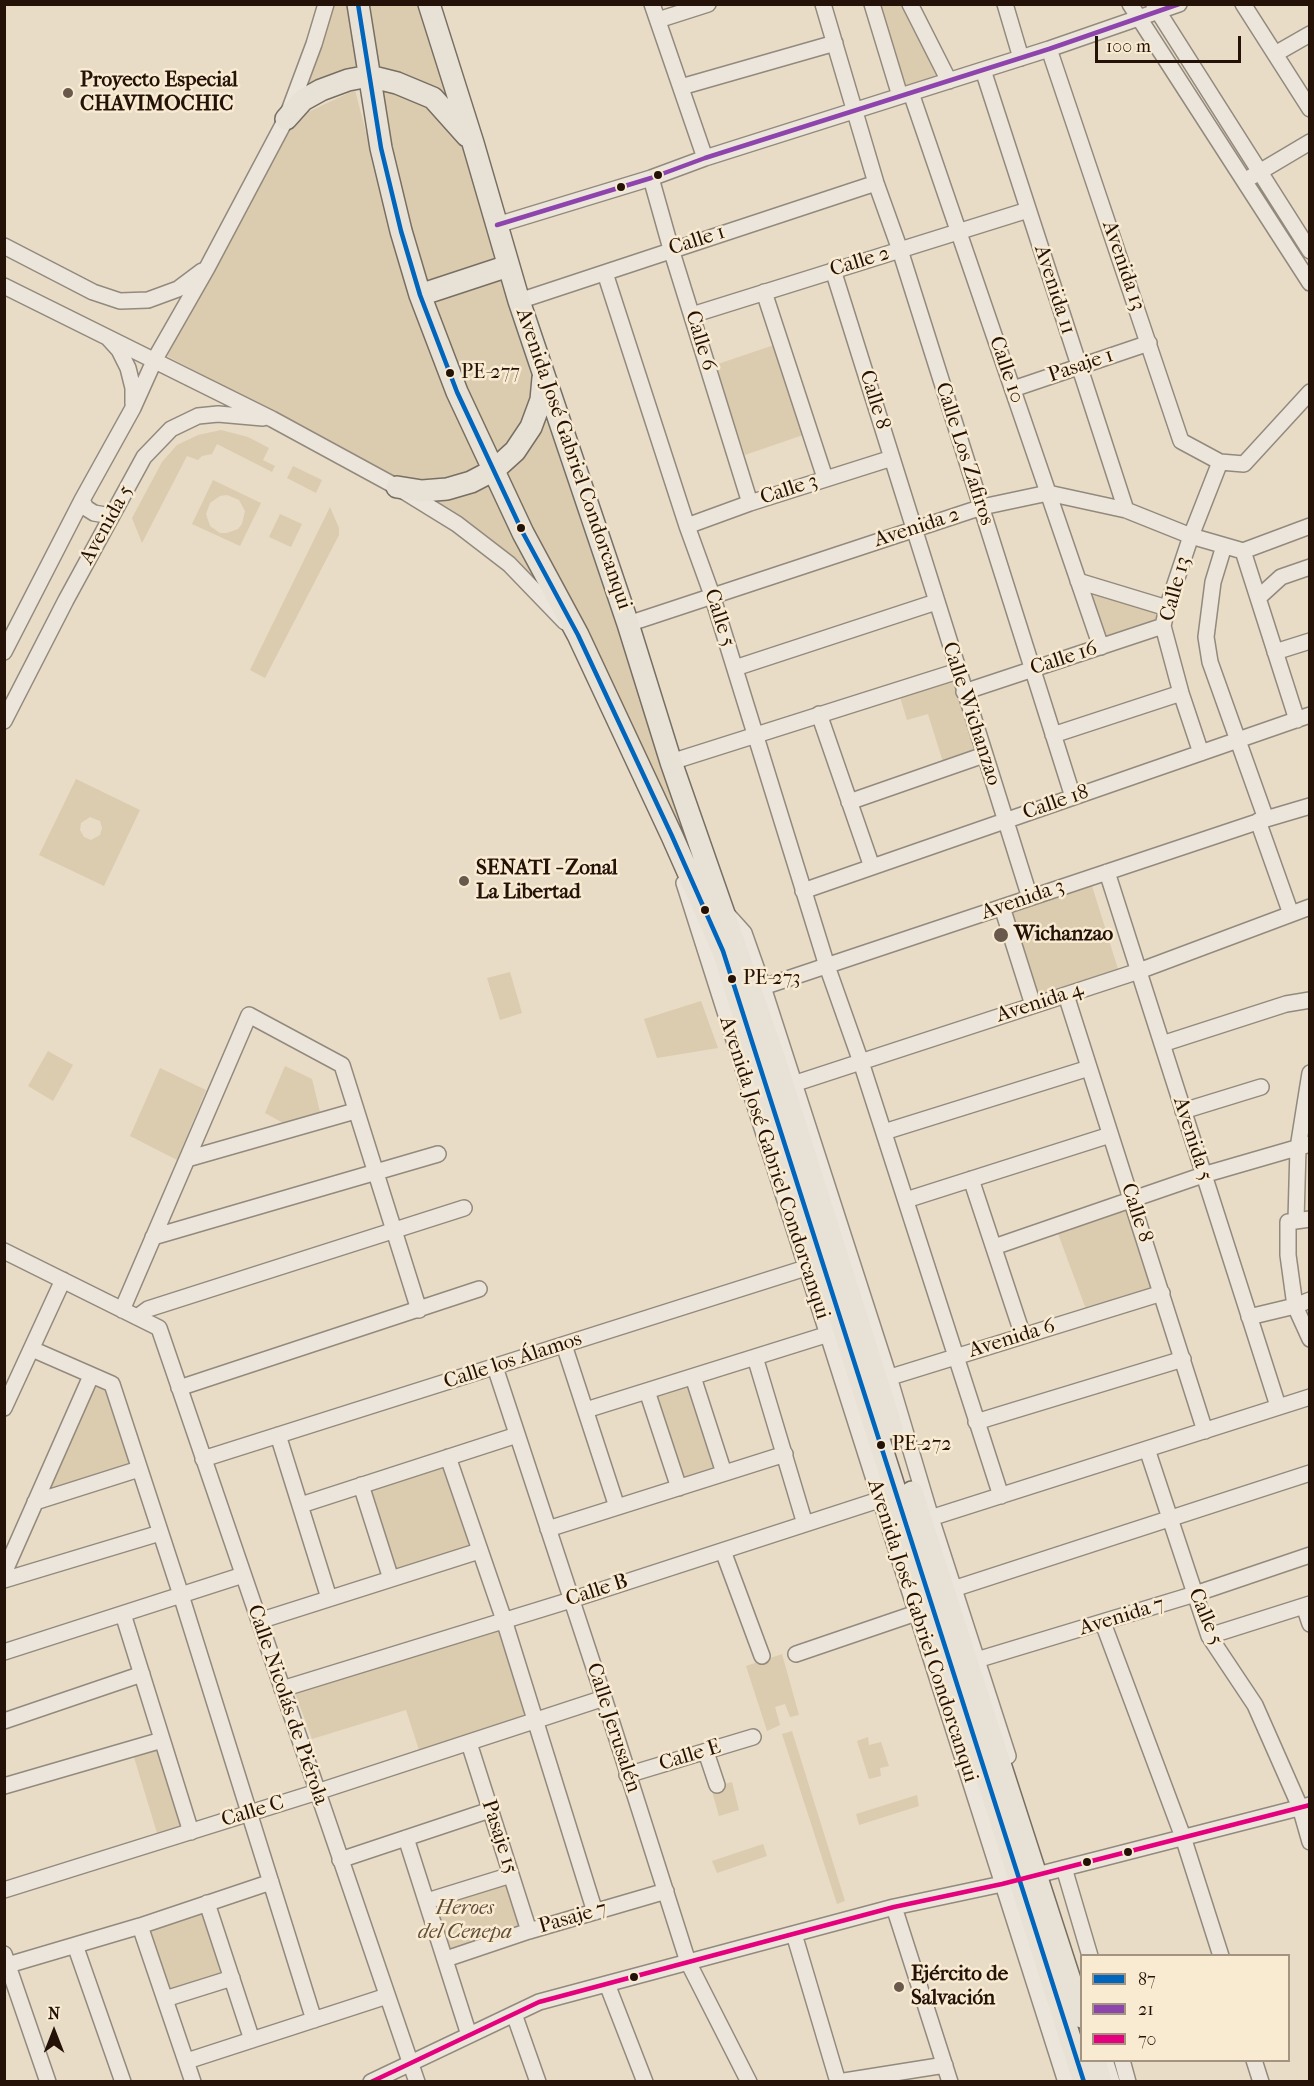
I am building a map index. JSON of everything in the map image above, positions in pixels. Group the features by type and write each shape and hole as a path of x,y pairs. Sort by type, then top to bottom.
{"highway":[{"name":"Avenida José Gabriel Condorcanqui","path":"358,4 384,159 401,231 420,295 457,392 523,533 578,635 723,951 751,991"},
{"name":"Avenida José Gabriel Condorcanqui","path":"429,4 519,301 628,624 671,762 751,991 876,1381 896,1494 937,1600 1025,1878 1084,2082"},
{"path":"286,119 303,100 321,90 348,80 369,76 397,83 433,98 473,143"},
{"path":"420,295 508,266"},
{"path":"397,487 422,491 447,489 471,483 494,470 515,451 531,427 541,400 543,371"},
{"name":"Avenida José Gabriel Condorcanqui","path":"782,1088 814,1265 836,1332 876,1381"},
{"name":"Avenida José Gabriel Condorcanqui","path":"896,1494 926,1519 937,1600 973,1661 1025,1878 1080,2012"},
{"path":"1095,2062 1101,2082"}],"street":[{"name":"Avenida 5","path":"4,652 82,500 133,408 155,359 286,119 314,44 326,4"},
{"path":"652,4 705,158"},
{"path":"658,20 708,4"},
{"name":"Calle Los Zafiros","path":"823,4 876,183 900,250 1074,797"},
{"name":"Calle 10","path":"873,4 959,231 1101,647"},
{"path":"910,4 949,81"},
{"path":"1005,4 1021,58"},
{"path":"1130,4 1307,275"},
{"path":"497,225 651,178 705,158 1021,58 1138,18 1156,8 1179,4"},
{"path":"1243,4 1310,109"},
{"path":"1156,8 1310,251"},
{"path":"1275,54 1310,34"},
{"path":"681,87 835,43"},
{"name":"Avenida 13","path":"1048,49 1181,441 1220,462"},
{"name":"Avenida 11","path":"983,70 1126,510"},
{"path":"1244,181 1310,142"},
{"name":"Calle 6","path":"651,178 750,503"},
{"name":"Calle 1","path":"519,301 876,183"},
{"name":"Calle 2","path":"692,315 1028,210"},
{"path":"4,246 93,292 120,301 148,300 178,289 207,267"},
{"name":"Calle 8","path":"833,270 913,529"},
{"name":"Calle 5","path":"605,273 687,526 712,595 803,891 884,1132 1000,1496"},
{"path":"4,286 155,359 397,487 457,524 509,564 578,635"},
{"path":"764,292 825,478"},
{"path":"105,335 118,350 128,368 133,388 133,408"},
{"name":"Pasaje 1","path":"1013,389 1149,343"},
{"path":"1220,462 1244,464 1310,392"},
{"name":"Avenida 5","path":"4,721 111,516 144,458 171,429 198,416 218,414 272,419"},
{"name":"Calle 3","path":"687,526 825,478 892,458"},
{"name":"Calle 13","path":"1201,753 1181,693 1163,626 1191,536 1220,462"},
{"name":"Avenida 2","path":"628,624 982,507 1048,493 1126,510 1191,536 1244,550"},
{"path":"82,500 86,508 94,513 111,516"},
{"path":"1303,717 1275,652 1244,550 1310,526"},
{"name":"Calle Wichanzao","path":"913,529 1030,898"},
{"path":"1224,546 1213,582 1206,637 1210,663 1238,740 1291,914"},
{"path":"1258,598 1281,577 1310,567"},
{"path":"1078,580 1167,608"},
{"path":"735,668 936,602"},
{"name":"Calle 16","path":"964,692 1163,626"},
{"path":"1275,652 1310,641"},
{"path":"671,762 958,671"},
{"path":"1053,735 1181,693"},
{"path":"819,714 872,867"},
{"name":"Calle 18","path":"803,891 1303,717"},
{"path":"849,802 984,755"},
{"name":"Avenida 3","path":"751,991 1310,806"},
{"name":"Avenida José Gabriel Condorcanqui","path":"672,836 703,945 814,1265"},
{"name":"Avenida 5","path":"1107,872 1278,1406"},
{"path":"1002,907 1033,1005"},
{"name":"Avenida 4","path":"782,1088 1139,971 1310,907"},
{"name":"Calle 8","path":"1066,995 1184,1359 1205,1431"},
{"path":"1162,1044 1286,1004 1310,1000"},
{"path":"122,1310 249,1015 342,1065 392,1231 419,1310"},
{"path":"884,1132 1089,1068"},
{"path":"1310,1073 1304,1146 1303,1220 1288,1222 1288,1256 1310,1339"},
{"path":"1183,1111 1261,1088"},
{"path":"187,1159 355,1111"},
{"path":"906,1200 1110,1135"},
{"path":"994,1247 1203,1175 1304,1146"},
{"path":"153,1238 438,1154"},
{"path":"971,1179 1023,1336"},
{"path":"4,1251 137,1317 148,1309 464,1208"},
{"name":"Calle los Álamos","path":"203,1459 814,1265"},
{"path":"4,1408 63,1280"},
{"path":"179,1388 479,1290"},
{"name":"Avenida 6","path":"876,1381 1162,1293"},
{"path":"1249,1317 1302,1303"},
{"name":"Calle Nicolás de Piérola","path":"137,1317 159,1328 417,2082"},
{"path":"586,1410 836,1332"},
{"name":"Avenida José Gabriel Condorcanqui","path":"836,1332 896,1494"},
{"path":"564,1345 617,1507"},
{"path":"32,1349 112,1384 181,1595 314,2020"},
{"path":"755,1357 805,1524"},
{"path":"976,1422 1184,1359"},
{"name":"Calle Jerusalén","path":"495,1367 688,1962 749,2082"},
{"path":"4,1573 9,1552 35,1502 91,1376"},
{"path":"693,1377 724,1473"},
{"name":"Avenida José Gabriel Condorcanqui","path":"876,1381 926,1519"},
{"path":"647,1391 679,1488"},
{"path":"926,1519 1310,1397"},
{"path":"278,1435 329,1599"},
{"path":"301,1505 517,1435"},
{"name":"Calle 5","path":"1147,1449 1209,1636 1255,1705 1305,1806 1310,1842"},
{"path":"548,1530 784,1454"},
{"path":"448,1457 504,1620 595,1912"},
{"path":"35,1502 140,1469"},
{"path":"796,1654 937,1600 1171,1518 1310,1473"},
{"path":"362,1485 391,1579"},
{"name":"Calle B","path":"282,1689 571,1600 896,1494"},
{"path":"4,1580 160,1533"},
{"path":"259,1621 479,1551"},
{"path":"723,1551 762,1656"},
{"name":"Avenida 7","path":"973,1661 1103,1623 1310,1555"},
{"path":"4,1652 243,1575"},
{"path":"1209,1636 1307,1605 1310,1624"},
{"path":"123,1614 191,1832"},
{"path":"1103,1623 1183,1837 1220,1954"},
{"path":"4,1721 142,1674"},
{"name":"Calle C","path":"4,1890 317,1792 604,1698"},
{"name":"Calle E","path":"627,1775 753,1737"},
{"path":"4,1786 162,1740"},
{"name":"Pasaje 15","path":"469,1743 529,1931"},
{"path":"706,1752 717,1785"},
{"path":"371,2082 539,2002 894,1908 1025,1878 1305,1806"},
{"path":"340,1860 490,1810"},
{"path":"406,1838 469,2035"},
{"path":"1064,1868 1089,1954"},
{"path":"426,1901 511,1875"},
{"name":"Avenida José Gabriel Condorcanqui","path":"1025,1878 1080,1983"},
{"name":"Avenida José Gabriel Condorcanqui","path":"1025,1878 1066,2082"},
{"path":"48,2082 6,1959 75,1945 140,1926 271,1882"},
{"name":"Pasaje 7","path":"446,1959 529,1931 666,1891"},
{"path":"207,1904 252,2040"},
{"path":"894,1908 950,2082"},
{"path":"140,1926 194,2082"},
{"path":"794,1934 838,2082 945,2065"},
{"path":"75,1945 123,2082"},
{"path":"165,1999 232,1978"},
{"path":"607,1984 645,2082"},
{"path":"187,2061 387,1996"},
{"path":"514,2013 538,2082"},
{"path":"1105,2062 1112,2082"},
{"path":"1122,2062 1128,2082"},
{"path":"1254,2062 1261,2082"}],"green space":[{"path":"330,5 350,5 363,72 298,96"},
{"path":"362,5 423,5 456,107 374,72"},
{"path":"873,5 910,5 947,78 900,96"},
{"path":"378,84 427,103 461,141 498,260 424,286 387,148"},
{"path":"355,90 409,297 482,466 437,482 396,477 167,356 289,130 306,113"},
{"path":"504,276 537,371 533,405 514,441 495,461 428,301"},
{"path":"774,345 803,435 745,455 715,365"},
{"path":"545,404 721,934 501,472"},
{"path":"221,430 248,437 269,448 263,460 275,466 272,472 217,444 212,454 202,456 198,460 187,456 142,543 132,518 162,462 177,445 198,435"},
{"path":"293,466 322,480 316,493 287,478"},
{"path":"490,479 557,607 422,497"},
{"path":"213,480 261,503 240,546 192,524","holes":["227,495 239,500 245,511 242,524 238,529 220,533 210,526 206,514 210,503 220,496"]},
{"path":"330,507 339,528 339,535 265,678 250,670"},
{"path":"280,514 302,524 291,547 269,537"},
{"path":"1078,581 1167,608 1163,626 1101,647"},
{"path":"956,676 979,751 943,762 928,714 907,720 899,694"},
{"path":"76,779 140,810 104,886 39,855","holes":["90,817 100,821 102,828 100,835 91,840 84,837 80,830 81,823"]},
{"path":"1092,886 1118,969 1034,996 1007,913"},
{"path":"510,972 522,1013 500,1020 487,978"},
{"path":"701,1001 718,1048 657,1058 644,1019"},
{"path":"48,1051 73,1065 53,1101 28,1086"},
{"path":"285,1066 312,1079 320,1112 283,1123 265,1113"},
{"path":"160,1068 206,1090 177,1160 130,1136"},
{"path":"1127,1209 1153,1289 1087,1312 1057,1231"},
{"path":"93,1381 109,1388 134,1465 41,1497"},
{"path":"689,1383 718,1471 682,1483 653,1395"},
{"path":"445,1465 472,1548 394,1574 367,1488"},
{"path":"499,1625 530,1719 420,1753 406,1710 312,1739 294,1690"},
{"path":"782,1654 799,1715 790,1717 785,1704 775,1707 780,1725 767,1731 746,1666"},
{"path":"792,1731 845,1901 837,1904 782,1734"},
{"path":"868,1737 869,1745 881,1742 889,1766 880,1768 881,1776 869,1779 857,1741"},
{"path":"160,1746 184,1827 157,1833 133,1754"},
{"path":"732,1782 739,1810 719,1816 711,1788"},
{"path":"917,1795 919,1806 859,1825 856,1814"},
{"path":"763,1844 767,1856 717,1873 712,1861"},
{"name":"Heroes del Cenepa","path":"509,1880 525,1928 448,1954 430,1903"},
{"path":"205,1910 226,1976 168,1995 145,1929"}],"transit line":[{"name":"87","path":"358,4 381,148 401,231 420,295 457,392 523,533 578,635 723,951 1084,2082"},
{"name":"21","path":"497,225 651,178 705,158 1049,49 1179,4"},
{"name":"70","path":"371,2082 539,2002 894,1907 1002,1884 1310,1805"}],"place":[{"name":"Proyecto Especial CHAVIMOCHIC","path":"68,93"},
{"name":"PE-277","path":"450,373"},
{"name":"SENATI - Zonal La Libertad","path":"464,881"},
{"name":"Wichanzao","path":"1001,935"},
{"name":"PE-273","path":"732,979"},
{"name":"PE-272","path":"881,1445"},
{"name":"Ejército de Salvación","path":"899,1987"}]}
